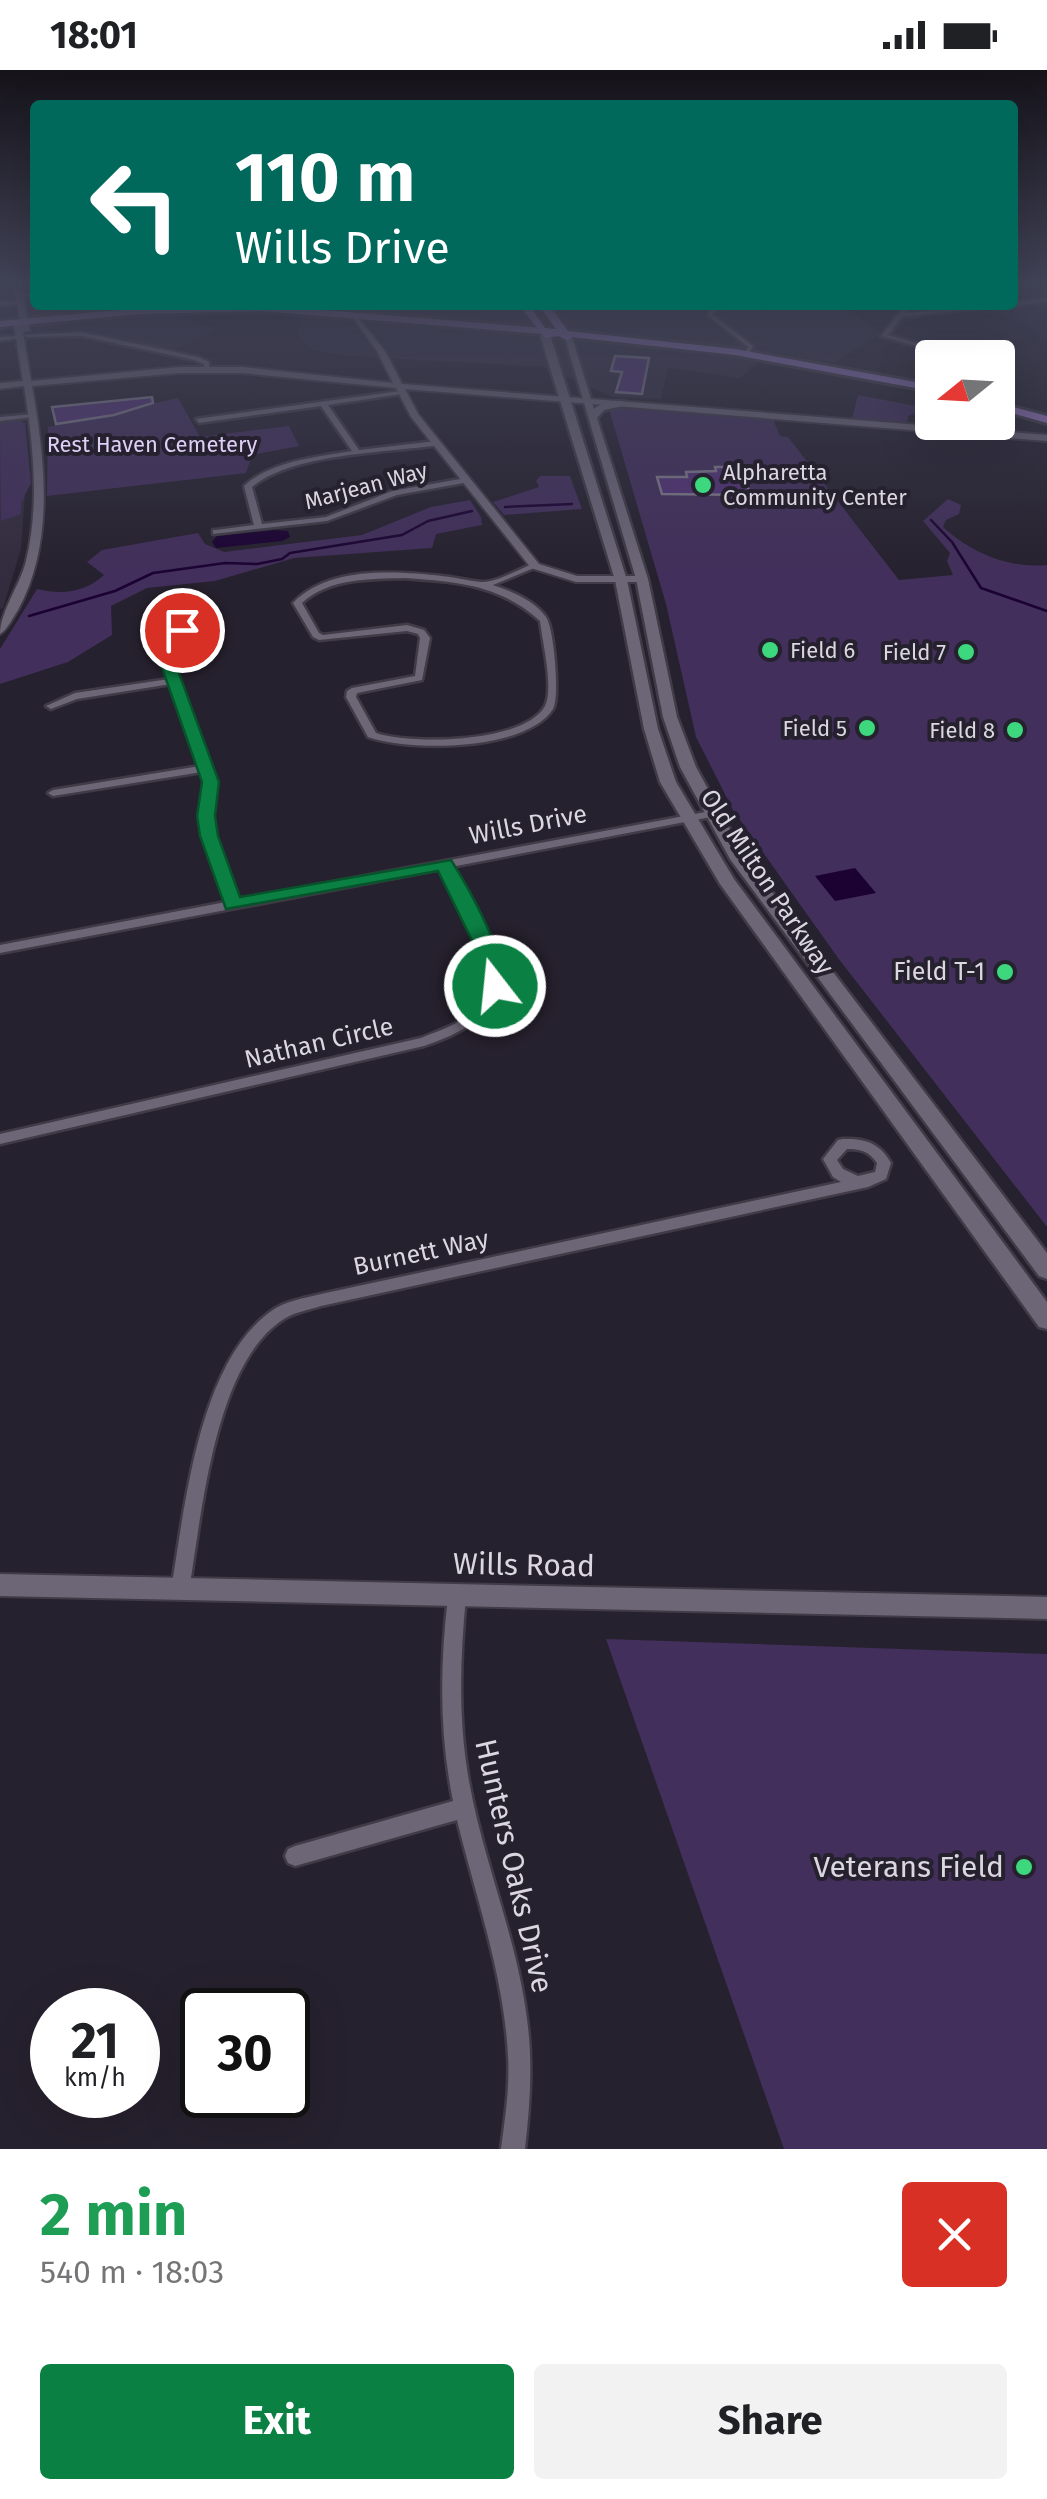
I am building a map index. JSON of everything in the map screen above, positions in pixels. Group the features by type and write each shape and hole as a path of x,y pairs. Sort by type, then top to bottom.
{"highway":[{"path":"889,381 915,386"},
{"path":"1015,413 1047,421"}],"main road":[{"path":"570,381 579,405 627,404"},
{"name":"Old Milton Parkway","path":"575,381 622,580 651,729 668,782 737,896 1047,1320"},
{"name":"Old Milton Parkway","path":"579,405 642,580 670,716 688,767 711,814 736,856 1047,1270"}],"street":[{"path":"0,386 63,381"},
{"path":"316,381 579,405"},
{"path":"394,381 436,443 536,566 568,578 642,580"},
{"path":"0,630 24,590 35,552 38,462 28,384"},
{"path":"199,421 324,406 388,396 398,390"},
{"path":"627,404 1047,438"},
{"path":"324,406 357,452"},
{"path":"0,419 32,415"},
{"path":"258,526 248,486 253,478 319,458 436,443"},
{"name":"Marjean Way","path":"216,532 327,518 396,492 466,480"},
{"path":"488,584 526,602 544,620 552,699 540,719 522,728 427,746 384,742 372,735 350,697 352,691 419,678 425,638 421,632 408,628 322,638 316,635 298,602 322,585 393,576 488,584 536,566"},
{"path":"190,620 168,652 172,681 205,768 211,792 206,816 209,836 233,905"},
{"path":"50,706 75,696 172,681"},
{"path":"53,793 205,768"},
{"name":"Wills Drive","path":"0,950 711,814"},
{"name":"Nathan Circle","path":"0,1139 424,1042 467,1024 490,999 495,972 444,864"},
{"name":"Burnett Way","path":"180,1590 212,1430 225,1388 244,1346 278,1315 321,1300 868,1182"},
{"name":"Wills Road","path":"0,1585 1047,1608"},
{"name":"Hunters Oaks Drive","path":"456,1597 450,1698 464,1808 519,2024 522,2087 513,2149"},
{"path":"295,1856 464,1808"}],"shaded area":[{"path":"576,381 665,381 661,399 613,397"},
{"path":"21,415 27,465 21,549 0,609 0,417"},
{"path":"288,531 290,537 216,548 212,542 217,536"},
{"path":"855,868 876,893 835,901 815,876"}],"green space":[{"path":"858,395 915,406 907,424 852,419"},
{"name":"Rest Haven Cemetery","path":"178,398 200,437 289,426 299,446 252,455 246,473 47,496 48,427"},
{"path":"609,409 772,417 780,436 788,437 899,580 953,575 947,561 950,553 923,521 948,499 961,505 959,514 946,520 943,527 965,544 1005,561 1047,565 1047,1227 838,958 733,810 696,737 666,604"},
{"path":"0,421 25,423 31,483 21,503 21,514 1,521"},
{"path":"540,476 570,476 582,509 504,515 493,502 539,487 536,481"},
{"path":"470,500 482,525 436,534 432,548 294,558 215,581 147,588 111,606 112,635 68,662 0,684 0,649 37,589 55,592 89,586 104,575 87,562 102,550 198,533 205,544 224,552 362,535 431,507"},
{"path":"606,1639 1047,1654 1047,2149 784,2149"}],"building":[{"path":"619,381 645,381 642,394 616,392"},
{"path":"152,397 153,403 114,415 56,424 52,407"},
{"name":"Alpharetta Community Center","path":"715,467 729,467 732,474 742,474 751,495 662,494 657,477 687,477 686,472 716,471"}],"waterway":[{"path":"505,507 572,504"},
{"path":"29,616 115,591 153,573 225,563 257,564 282,559 290,553 402,535 428,521 472,511"},
{"path":"931,520 952,542 981,588 1047,611"}],"place":[{"name":"Alpharetta Community Center","path":"703,485"},
{"name":"Field 6","path":"770,650"},
{"name":"Field 7","path":"966,652"},
{"name":"Field 5","path":"867,728"},
{"name":"Field 8","path":"1015,730"},
{"name":"Field T-1","path":"1005,972"},
{"name":"Veterans Field","path":"1024,1867"}],"route":[{"path":"182,630 168,652 168,665 210,782 206,816 209,836 233,905 444,864 492,961 495,986"}]}
